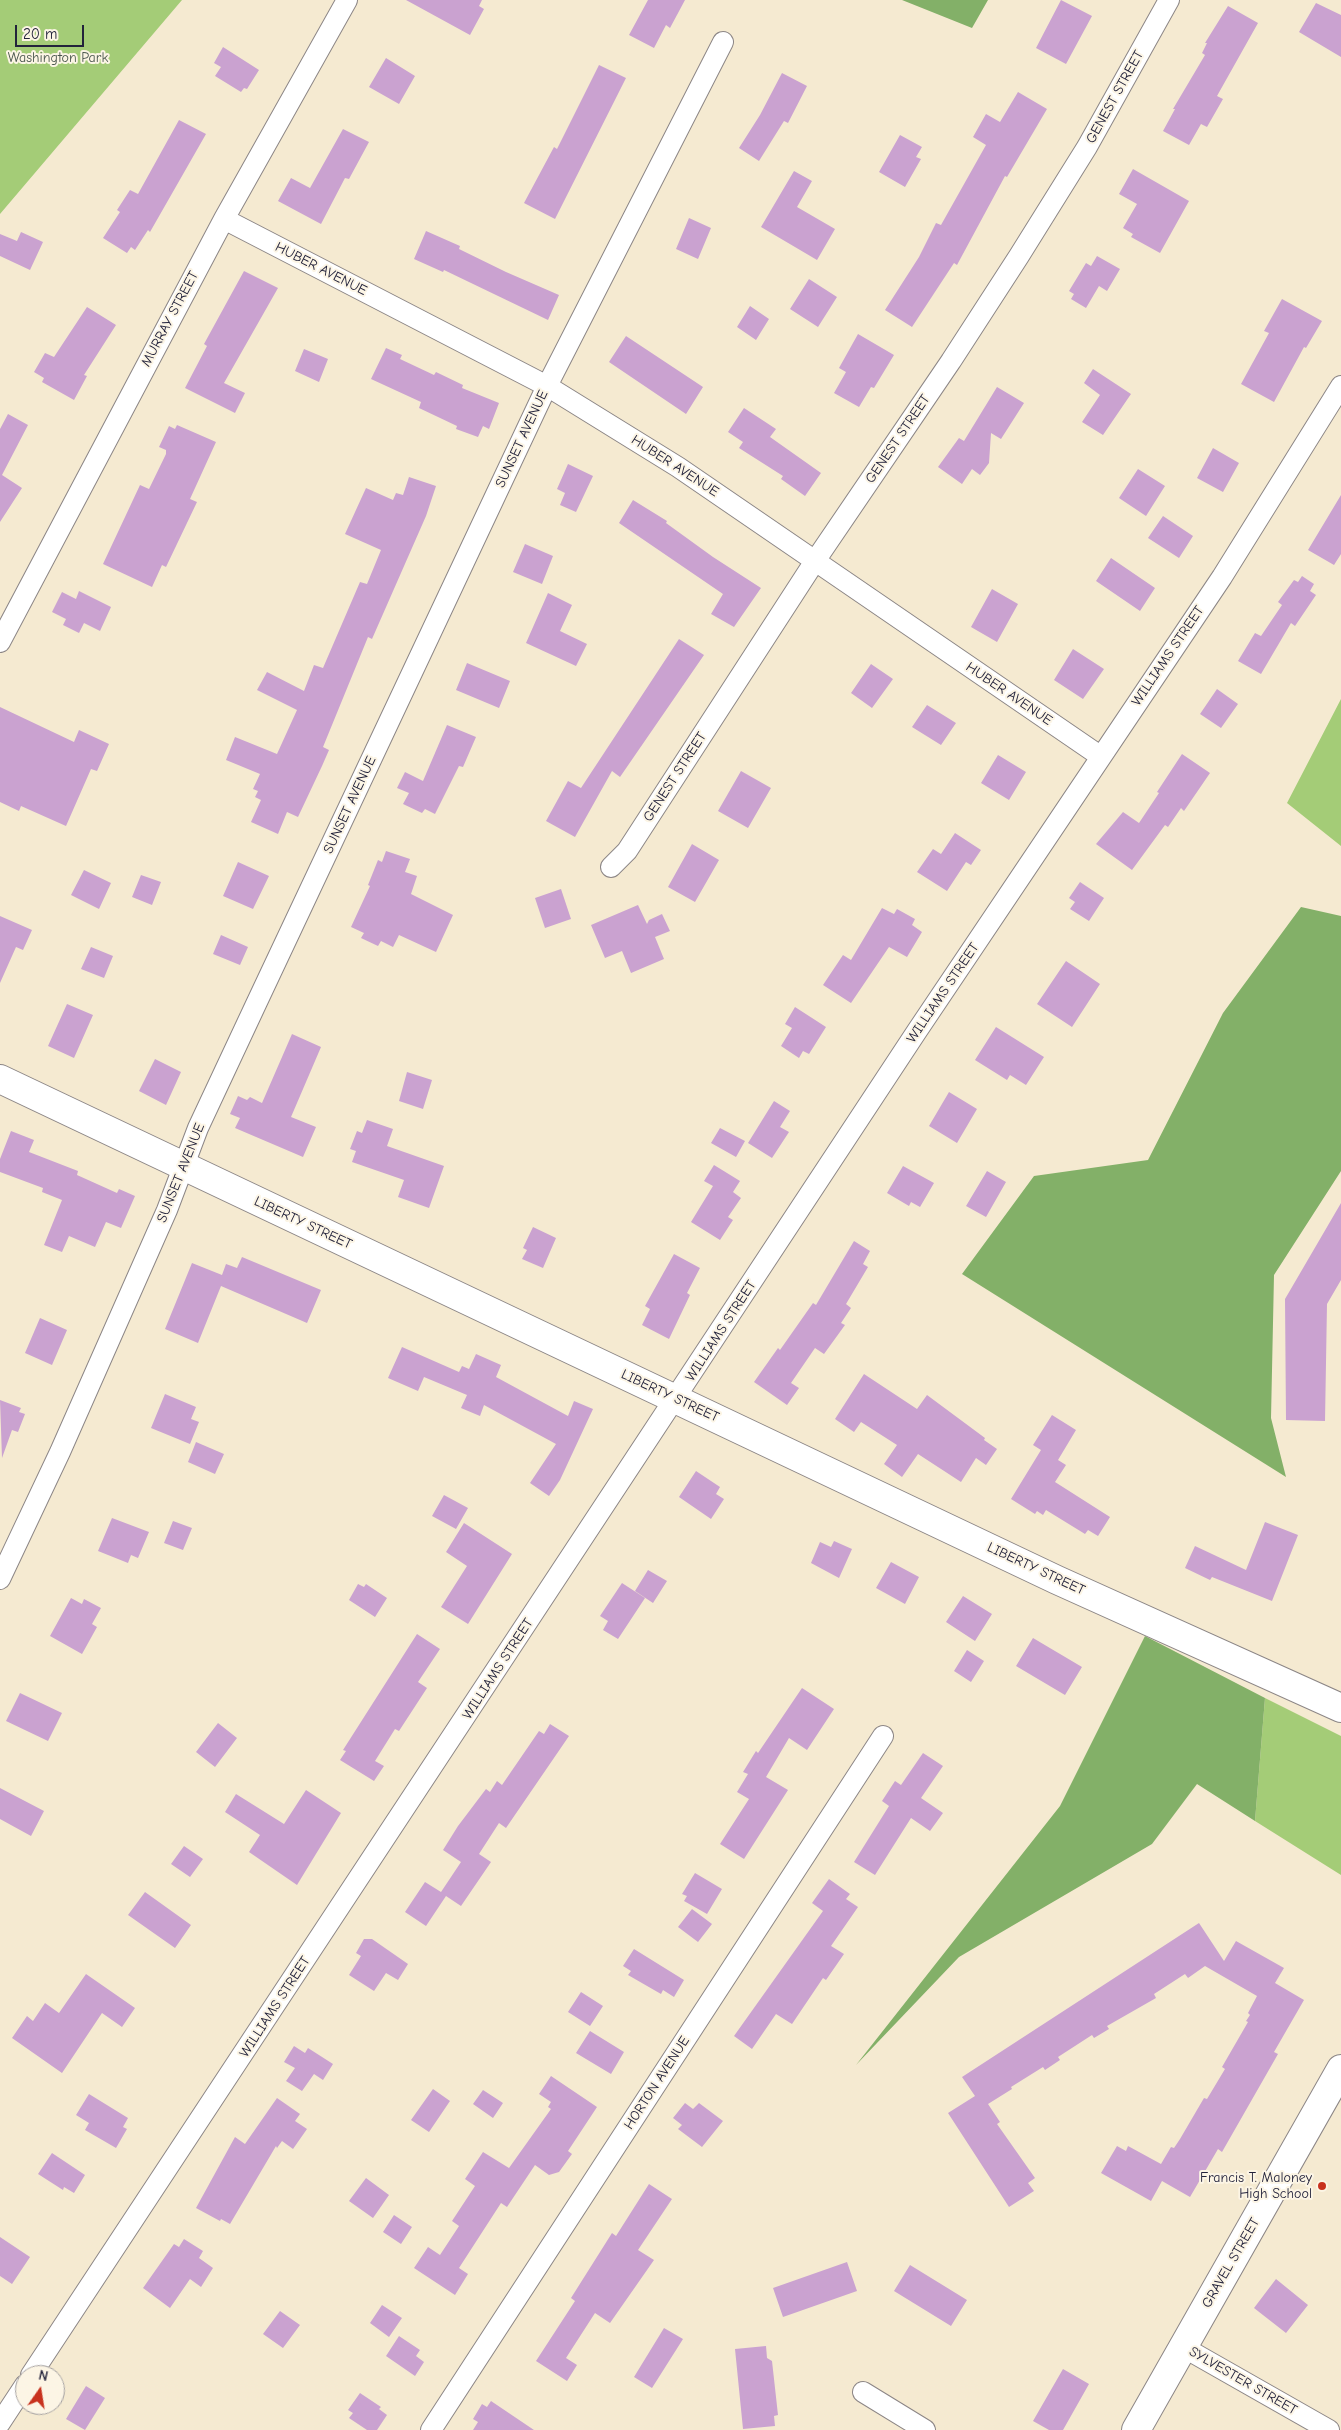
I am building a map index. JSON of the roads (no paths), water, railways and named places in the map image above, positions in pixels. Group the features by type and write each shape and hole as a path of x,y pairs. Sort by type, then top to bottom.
{"main road":[{"name":"LIBERTY STREET","path":"0,1079 1057,1580 1341,1708"},
{"name":"GRAVEL STREET","path":"1136,2430 1341,2069"}],"street":[{"name":"MURRAY STREET","path":"0,642 224,219 347,0"},
{"name":"GENEST STREET","path":"611,867 627,851 815,560 951,361 1019,256 1087,147 1169,0"},
{"name":"SUNSET AVENUE","path":"0,1579 68,1434 167,1210 198,1128 547,386 723,42"},
{"name":"HUBER AVENUE","path":"224,219 547,386 678,467 1100,756"},
{"name":"WILLIAMS STREET","path":"38,2365 1100,756 1222,577 1341,386"},
{"name":"HORTON AVENUE","path":"431,2430 883,1736"},
{"name":"SYLVESTER STREET","path":"1183,2347 1329,2430"},
{"path":"863,2392 925,2430"},
{"path":"0,2423 15,2400"}],"place":[{"name":"Francis T. Maloney High School","path":"1322,2186"}],"park label":[{"name":"Washington Park","path":"58,58"}]}
